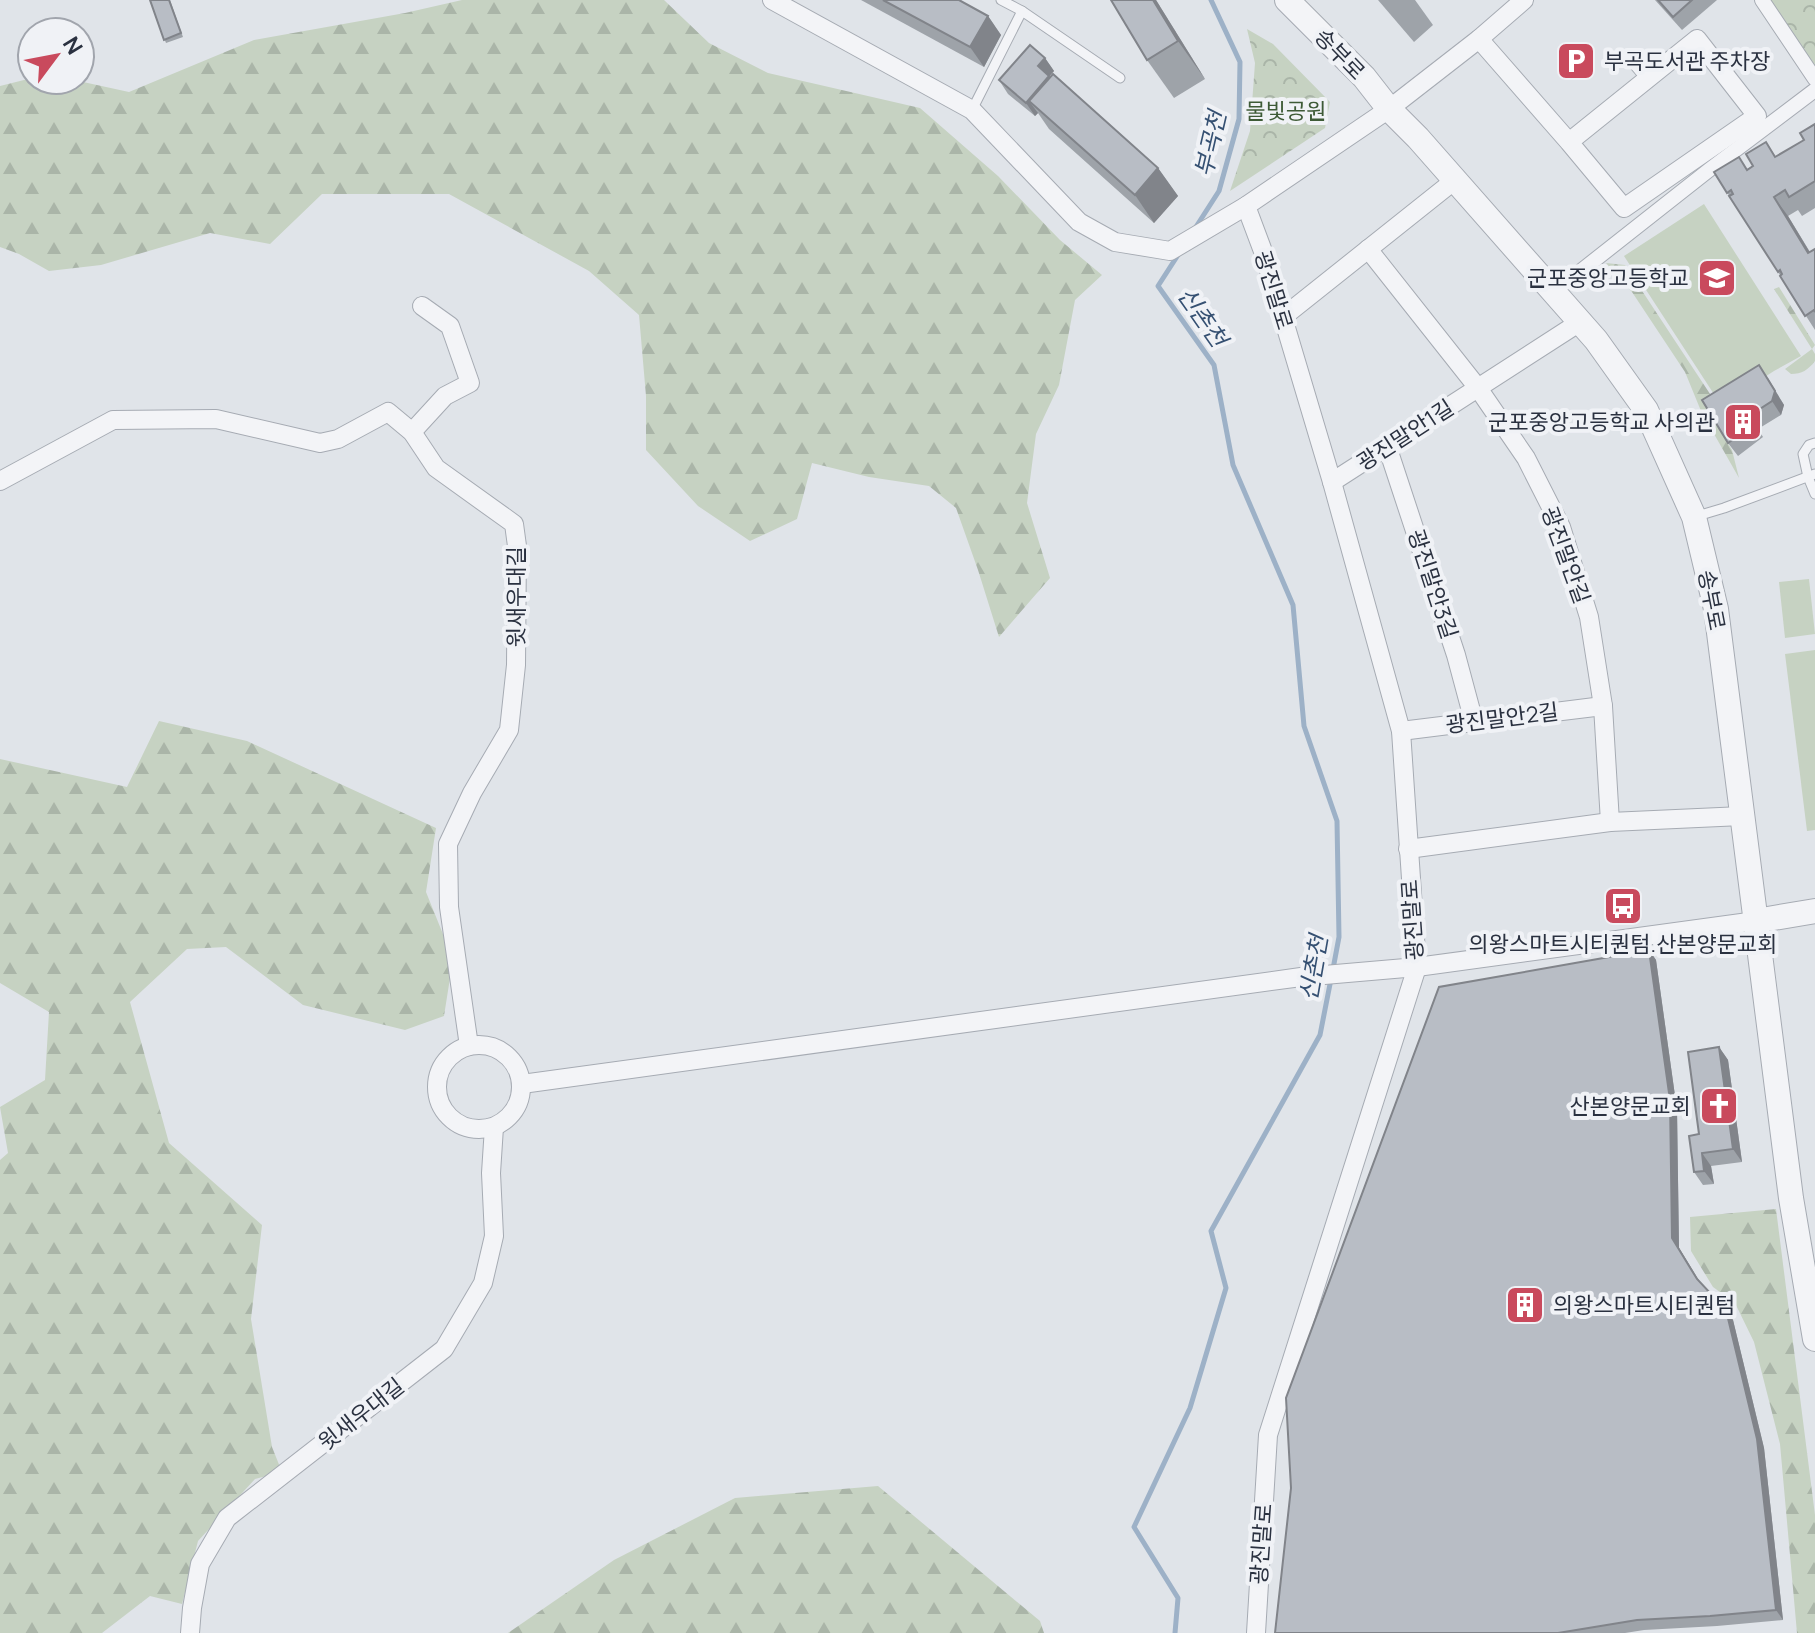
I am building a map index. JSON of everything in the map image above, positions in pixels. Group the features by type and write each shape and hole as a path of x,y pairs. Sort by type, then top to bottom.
{"street":[{"path":"772,0 972,110 1079,222 1115,242 1170,251 1246,206 1389,109 1524,0"},
{"name":"송부로","path":"1287,0 1364,77 1389,109 1596,340 1646,410 1694,517 1716,609 1791,1198 1815,1339"},
{"path":"1762,0 1815,79"},
{"path":"1479,39 1624,208 1757,116 1697,39 1641,73 1569,142"},
{"path":"1577,274 1815,90"},
{"path":"1283,317 1455,180"},
{"name":"광진말로","path":"1246,206 1264,254 1332,482 1401,731 1417,967 1268,1435 1256,1633"},
{"name":"광진말안길","path":"1368,249 1478,388 1526,458 1561,527 1589,617 1603,706 1610,822"},
{"path":"412,432 445,396 470,383 450,326 422,306"},
{"name":"광진말안1길","path":"1332,482 1580,322"},
{"name":"윗새우대길","path":"0,481 113,420 216,419 320,443 338,439 388,412 412,432 436,468 514,524 517,546 516,665 509,730 472,793 448,844 449,907 469,1046"},
{"name":"광진말안3길","path":"1387,446 1456,655 1474,722"},
{"name":"광진말안2길","path":"1401,731 1603,706"},
{"path":"1408,849 1610,822 1742,816"},
{"path":"522,1084 1301,977 1417,967 1815,911"},
{"path":"475,1044 489,1045 512,1059 522,1084 521,1098 515,1110 494,1127 473,1129 452,1120 437,1096 441,1068 450,1056 475,1044"},
{"path":"491,1173 494,1127"},
{"path":"473,1129 491,1173"},
{"name":"윗새우대길","path":"190,1633 200,1564 227,1518 444,1349 483,1283 494,1236 491,1173"}],"lane":[{"path":"1001,0 1120,78"},
{"path":"972,110 1022,11"},
{"path":"1815,443 1809,445 1803,454 1815,494"},
{"path":"1694,517 1812,476"}],"green space":[{"path":"462,0 664,0 709,43 768,73 920,108 998,176 1060,240 1102,275 1075,300 1059,385 1036,434 1027,503 1050,578 999,637 956,508 929,486 869,477 812,463 797,519 750,541 698,506 646,450 646,396 639,315 589,271 449,194 322,194 270,244 210,233 101,265 49,271 0,247 0,86 16,82 16,96 96,96 96,85 129,92 254,40"},
{"path":"1768,0 1815,0 1815,72"},
{"name":"물빛공원","path":"1247,29 1273,44 1330,102 1325,128 1230,191 1250,131 1255,63"},
{"path":"1704,204 1801,356 1721,405 1624,256"},
{"path":"1606,263 1625,265 1716,403 1707,409 1732,450 1739,478 1701,411 1685,372 1632,292"},
{"path":"1779,287 1815,345 1812,349 1774,289"},
{"path":"1812,349 1815,361 1807,369 1791,374 1785,369"},
{"path":"1809,579 1815,634 1785,638 1779,582"},
{"path":"1815,650 1815,830 1807,831 1785,654"},
{"path":"159,721 247,741 436,828 426,892 453,959 444,1016 405,1030 303,1005 226,947 187,949 130,1002 169,1143 262,1225 251,1319 272,1447 282,1472 255,1479 198,1541 182,1604 150,1596 102,1633 0,1633 0,1160 8,1153 0,1107 45,1080 49,1012 0,983 0,759 127,787"},
{"path":"1776,1209 1815,1515 1815,1633 1797,1633 1780,1444 1754,1342 1735,1303 1713,1287 1691,1251 1690,1217"},
{"path":"878,1486 1040,1621 1044,1633 508,1633 614,1560 735,1498"}],"building":[{"path":"150,0 169,0 181,33 164,40"},
{"path":"883,0 959,0 988,16 970,47"},
{"path":"1111,0 1153,0 1178,41 1147,60"},
{"path":"1658,0 1692,0 1673,17"},
{"path":"1030,45 1045,58 1038,66 1049,76 1026,103 999,80"},
{"path":"1053,74 1158,168 1135,195 1029,101"},
{"path":"1815,124 1815,181 1789,197 1785,190 1774,197 1808,253 1815,249 1815,312 1805,316 1780,276 1780,270 1778,272 1729,196 1733,194 1731,190 1727,193 1714,172 1739,157 1747,170 1753,166 1746,154 1766,142 1775,157 1804,140 1800,133"},
{"name":"군포중앙고등학교 사의관","path":"1759,365 1775,391 1772,401 1749,416 1754,424 1728,443 1702,400"},
{"name":"의왕스마트시티퀀텀","path":"1649,950 1670,1100 1672,1238 1697,1279 1726,1310 1757,1439 1776,1610 1637,1620 1558,1633 1275,1633 1291,1488 1286,1398 1439,987"},
{"name":"산본양문교회","path":"1719,1047 1733,1149 1702,1153 1704,1171 1694,1172 1689,1136 1699,1134 1688,1052"}],"waterway":[{"name":"부곡천","path":"1194,230 1219,191 1239,119 1240,62 1211,0"},
{"name":"신촌천","path":"1178,255 1158,286 1214,365 1233,465 1293,605 1304,726 1337,821 1339,937 1333,969"},
{"name":"신촌천","path":"1175,1633 1178,1598 1134,1527 1190,1408 1226,1288 1211,1231 1320,1035 1331,979"}],"place":[{"name":"부곡도서관 주차장","path":"1576,61"},
{"name":"군포중앙고등학교","path":"1717,278"},
{"name":"군포중앙고등학교 사의관","path":"1743,422"},
{"name":"의왕스마트시티퀀텀.산본양문교회","path":"1623,906"},
{"name":"산본양문교회","path":"1719,1106"},
{"name":"의왕스마트시티퀀텀","path":"1525,1305"}]}
